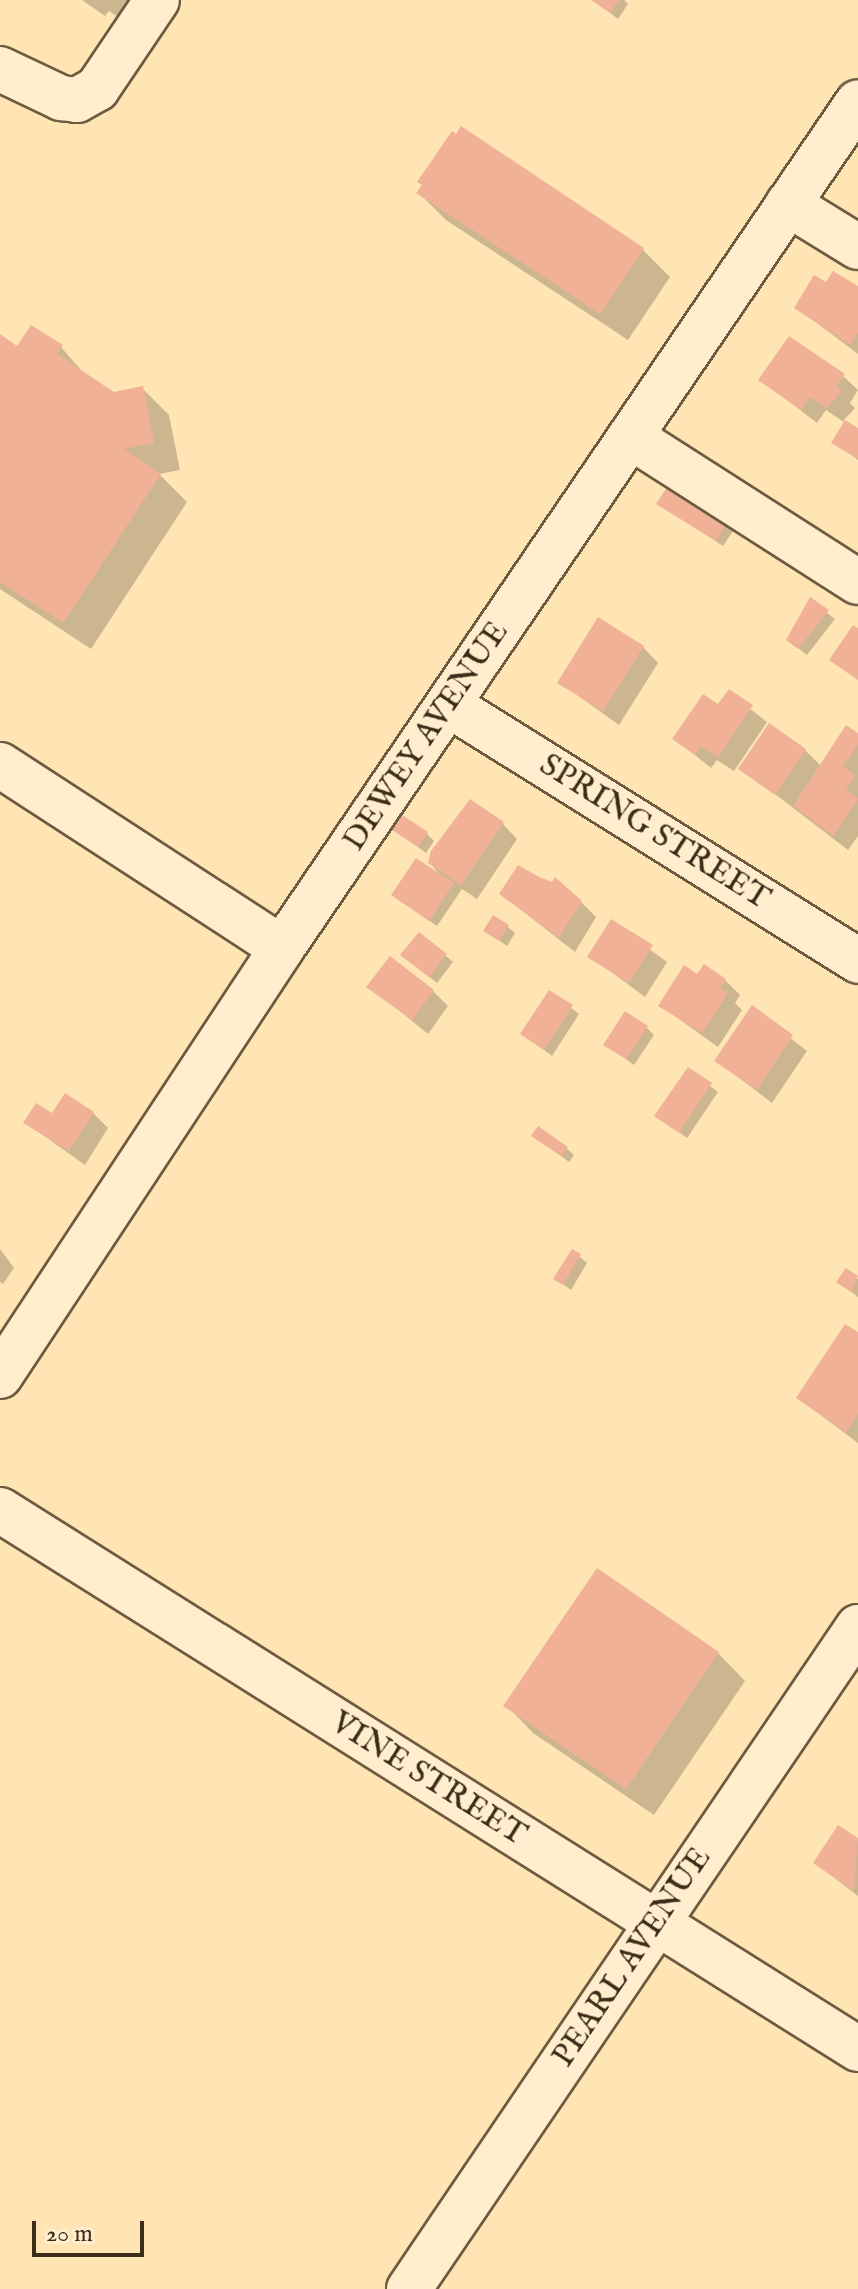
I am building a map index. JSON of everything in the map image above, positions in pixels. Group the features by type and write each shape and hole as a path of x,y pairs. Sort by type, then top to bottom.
{"street":[{"path":"0,69 61,98 77,100 97,89 157,0"},
{"name":"DEWEY AVENUE","path":"0,1376 282,948 858,102"},
{"path":"788,204 858,247"},
{"path":"631,437 858,582"},
{"name":"SPRING STREET","path":"449,705 858,961"},
{"path":"0,765 282,948"},
{"name":"VINE STREET","path":"0,1510 858,2049"},
{"name":"PEARL AVENUE","path":"409,2289 858,1627"}],"building":[{"path":"591,0 619,0 610,13"},
{"path":"461,126 644,248 600,314 416,193 422,185 417,182 452,131 456,134"},
{"path":"833,271 858,286 858,333 850,345 794,308 814,275 826,282"},
{"path":"31,325 63,345 57,354 114,392 143,386 154,443 124,449 161,474 63,623 0,582 0,334 17,346"},
{"path":"789,336 845,374 836,387 842,391 827,408 810,397 801,410 758,380"},
{"path":"845,420 858,428 858,459 831,443"},
{"path":"670,483 729,519 716,541 656,504"},
{"path":"810,597 829,610 798,649 786,640"},
{"path":"598,617 644,646 603,711 557,683"},
{"path":"853,625 858,628 858,680 829,660"},
{"path":"729,689 753,705 718,757 701,746 695,755 672,739 703,694 718,704"},
{"path":"769,723 806,749 775,795 738,769"},
{"path":"846,725 858,733 858,745 843,766 856,776 846,789 858,799 833,836 793,806"},
{"path":"470,799 504,822 461,885 428,863 431,851"},
{"path":"399,813 428,832 418,847 389,828"},
{"path":"416,858 454,883 429,921 391,895"},
{"path":"518,865 552,882 555,877 582,901 559,938 499,894"},
{"path":"493,915 509,925 499,941 483,931"},
{"path":"611,919 653,945 629,983 587,957"},
{"path":"419,932 447,954 429,977 400,955"},
{"path":"390,956 434,990 412,1020 366,987"},
{"path":"704,964 726,979 720,988 728,993 702,1033 658,1006 684,965 697,974"},
{"path":"549,990 573,1005 544,1050 520,1034"},
{"path":"752,1005 793,1035 757,1090 714,1061"},
{"path":"625,1011 648,1026 626,1059 603,1045"},
{"path":"688,1067 712,1083 679,1133 654,1116"},
{"path":"65,1093 94,1112 69,1151 23,1123 36,1103 52,1113"},
{"path":"538,1126 568,1147 561,1156 531,1136"},
{"path":"572,1249 581,1254 563,1285 553,1279"},
{"path":"846,1268 858,1276 851,1292 836,1282"},
{"path":"845,1324 858,1332 858,1414 846,1432 796,1398"},
{"path":"597,1568 719,1652 626,1789 503,1706"},
{"path":"838,1825 858,1838 854,1891 813,1863"}]}
